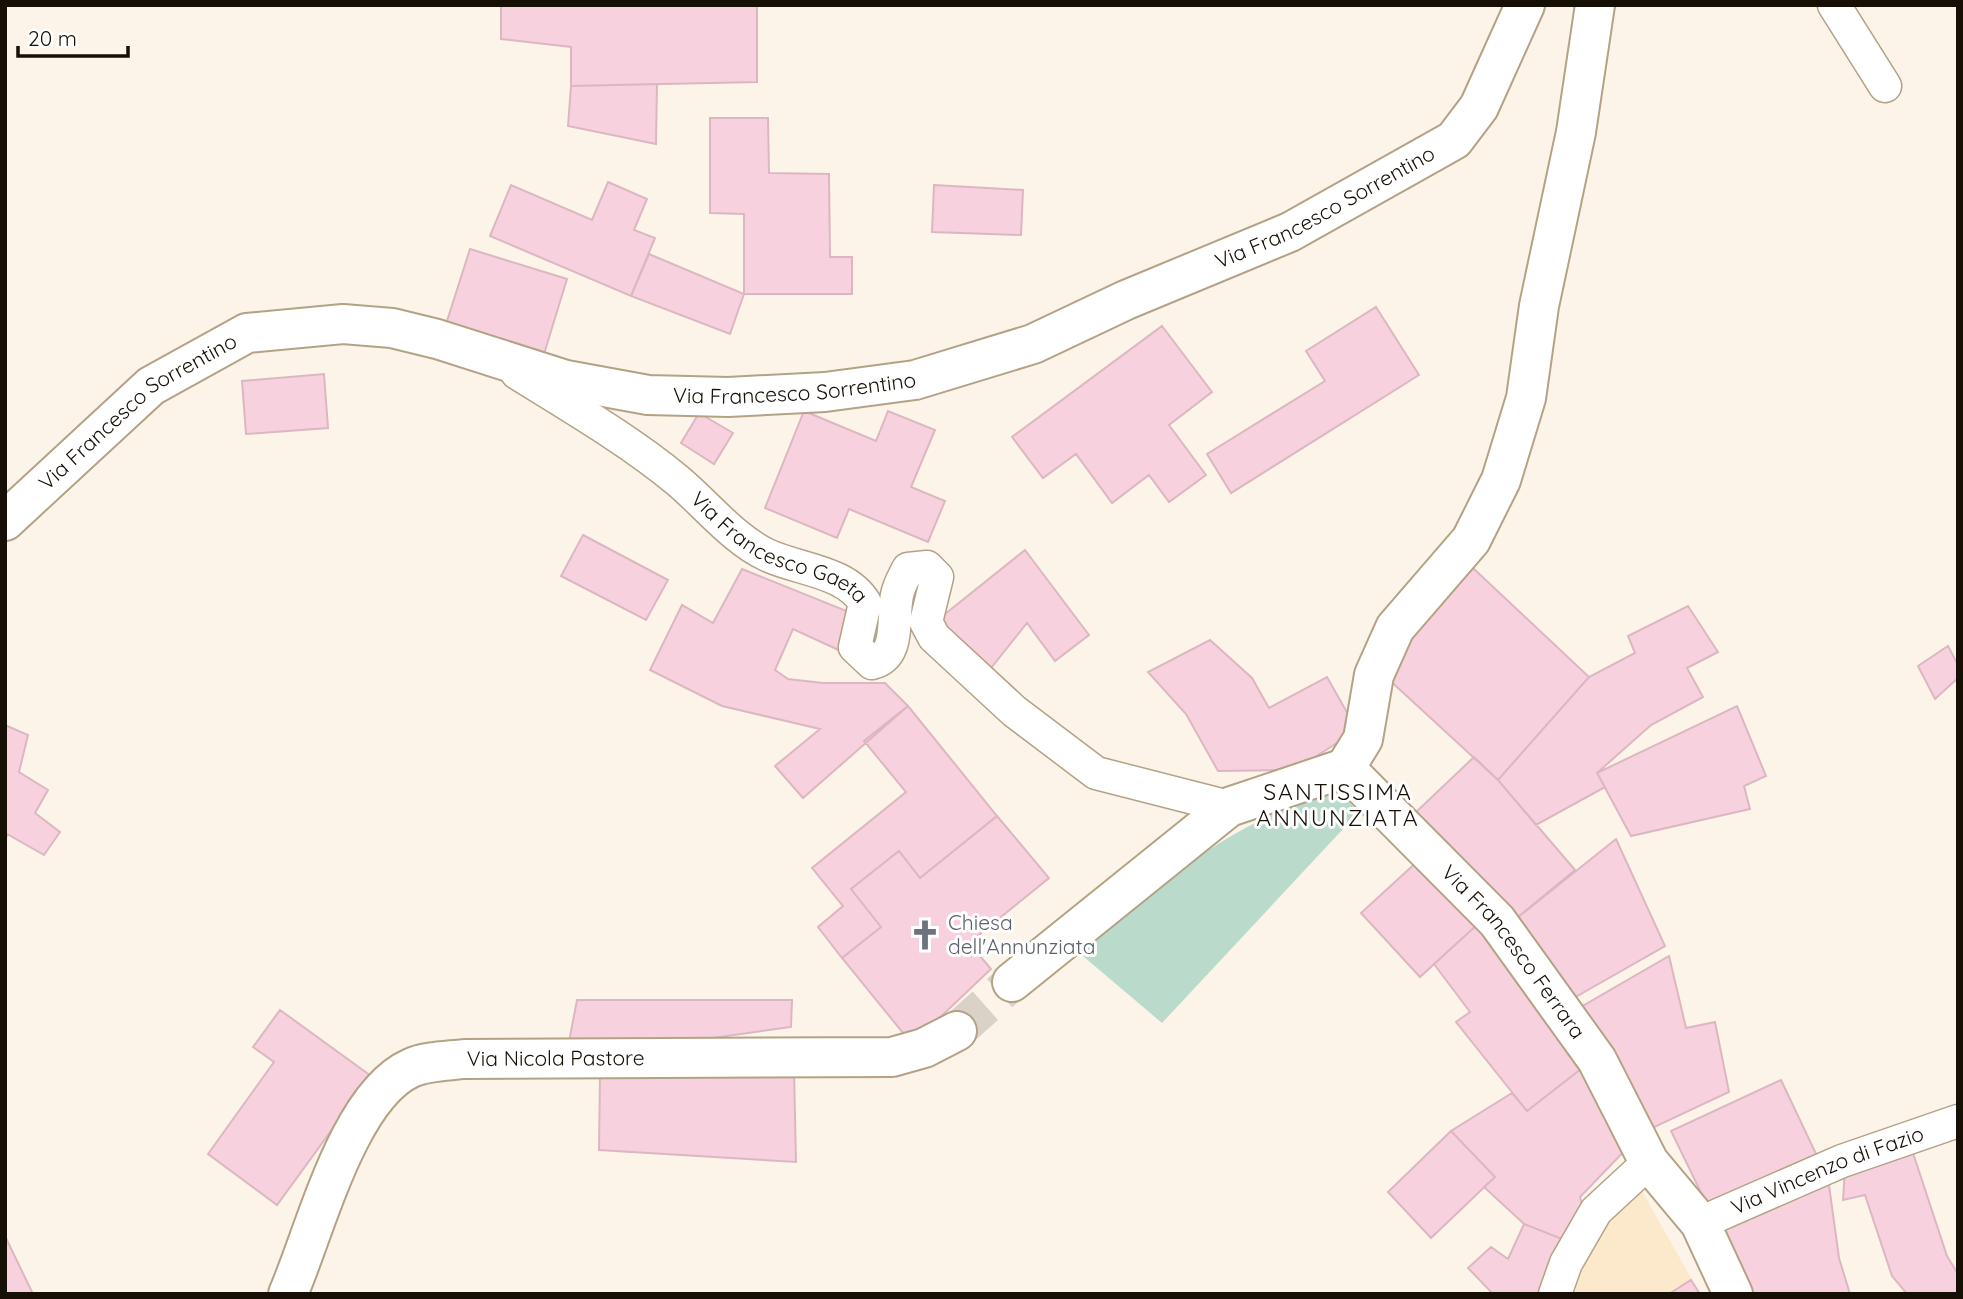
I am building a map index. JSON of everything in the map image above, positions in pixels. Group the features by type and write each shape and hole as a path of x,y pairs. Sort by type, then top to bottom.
{"street":[{"name":"Via Francesco Sorrentino","path":"5,521 151,386 247,333 343,324 392,328 566,380 634,392 727,397 825,392 915,380 1033,344 1126,300 1290,232 1454,140 1479,107 1525,5"},
{"path":"1012,982 1229,807 1345,768 1363,739 1374,675 1395,628 1471,540 1501,480 1526,398 1539,306 1576,132 1595,5"},
{"path":"1834,5 1885,86"},
{"name":"Via Francesco Gaeta","path":"486,354 676,479 722,521 766,555 841,581 858,591 865,603 855,647 872,663 883,660 891,649 901,582 908,569 927,567 937,577 926,622 934,637 1014,711 1096,773 1229,807"},
{"name":"Via Francesco Ferrara","path":"1345,768 1497,921 1597,1060 1649,1162 1700,1223 1733,1294"},
{"name":"Via Nicola Pastore","path":"288,1294 345,1146 388,1082 413,1067 464,1059 892,1058 924,1048 957,1031"},
{"name":"Via Vincenzo di Fazio","path":"1700,1223 1842,1161 1958,1121"},
{"path":"1555,1294 1566,1263 1596,1211 1649,1162"}],"shaded area":[{"path":"1642,1191 1700,1294 1574,1294 1593,1238"}],"green space":[{"path":"1340,790 1358,813 1162,1023 1077,951 1149,892 1225,840 1286,808"}],"building":[{"path":"501,5 757,5 757,82 571,86 571,47 501,39"},
{"path":"657,84 656,144 568,126 571,86"},
{"path":"710,118 768,118 769,173 829,174 830,257 852,257 852,294 744,294 744,214 710,213"},
{"path":"608,182 647,199 634,230 655,238 631,296 490,236 511,185 592,220"},
{"path":"934,185 1023,190 1021,235 932,232"},
{"path":"470,249 567,279 544,354 446,324"},
{"path":"649,254 744,294 730,334 631,296"},
{"path":"1376,307 1419,375 1231,493 1207,454 1325,381 1306,351"},
{"path":"1162,326 1212,392 1169,425 1206,475 1169,502 1149,475 1112,503 1076,454 1043,478 1012,437"},
{"path":"324,374 328,428 246,434 242,381"},
{"path":"804,411 876,441 888,411 935,430 911,487 945,501 928,542 849,509 837,538 765,508"},
{"path":"699,413 733,433 714,464 681,443"},
{"path":"583,535 668,580 646,620 561,576"},
{"path":"1025,550 1089,635 1055,661 1027,623 987,673 935,622"},
{"path":"1473,568 1589,677 1498,780 1385,676 1402,646"},
{"path":"742,569 854,614 843,652 793,629 775,670 788,679 823,683 885,683 908,706 803,798 775,766 820,729 722,706 650,670 682,605 713,623"},
{"path":"1688,606 1718,652 1687,668 1703,697 1651,725 1597,773 1605,787 1536,825 1498,780 1589,677 1635,653 1628,636"},
{"path":"1210,640 1252,678 1269,708 1327,677 1357,730 1295,770 1218,771 1186,714 1148,672"},
{"path":"1948,646 1958,665 1958,678 1935,699 1918,666"},
{"path":"908,706 997,816 920,878 899,851 851,889 881,927 842,958 818,927 843,906 812,868 906,792 864,741"},
{"path":"1737,706 1766,776 1744,786 1750,809 1631,836 1597,773"},
{"path":"5,725 28,735 19,772 48,790 35,813 60,832 44,855 7,834 5,843"},
{"path":"1474,757 1498,780 1575,870 1512,922 1415,813"},
{"name":"Chiesa dell'Annunziata","path":"997,816 1049,878 969,943 991,969 912,1044 842,958 881,927 851,889 899,851 920,878"},
{"path":"1616,839 1665,946 1572,999 1512,922"},
{"path":"1419,860 1478,924 1420,977 1361,913"},
{"path":"1478,924 1586,1065 1527,1111 1456,1022 1470,1012 1434,964"},
{"path":"1669,956 1686,1028 1715,1022 1729,1092 1646,1131 1581,1007"},
{"path":"577,1000 792,1000 791,1027 656,1046 569,1042"},
{"path":"280,1010 371,1076 277,1205 208,1154 274,1062 253,1047"},
{"path":"1586,1065 1633,1142 1580,1197 1585,1213 1562,1239 1524,1224 1484,1187 1495,1177 1451,1131 1512,1093 1527,1111"},
{"path":"794,1070 796,1162 599,1150 600,1075"},
{"path":"1781,1080 1818,1158 1709,1209 1671,1131"},
{"path":"1451,1131 1495,1177 1431,1238 1388,1192"},
{"path":"1911,1147 1947,1256 1958,1274 1958,1294 1907,1294 1892,1276 1865,1195 1843,1200 1845,1170"},
{"path":"1828,1178 1839,1258 1850,1294 1748,1294 1723,1223"},
{"path":"1524,1224 1562,1239 1547,1294 1493,1294 1468,1268 1491,1247 1508,1259"},
{"path":"5,1236 33,1294 5,1294"},
{"path":"1691,1280 1700,1294 1669,1294"}],"tunnel":[{"path":"957,1031 1012,982"}],"place":[{"name":"Chiesa dell'Annunziata","path":"925,935"}],"district":[{"name":"SANTISSIMA ANNUNZIATA","path":"1338,805"}]}
